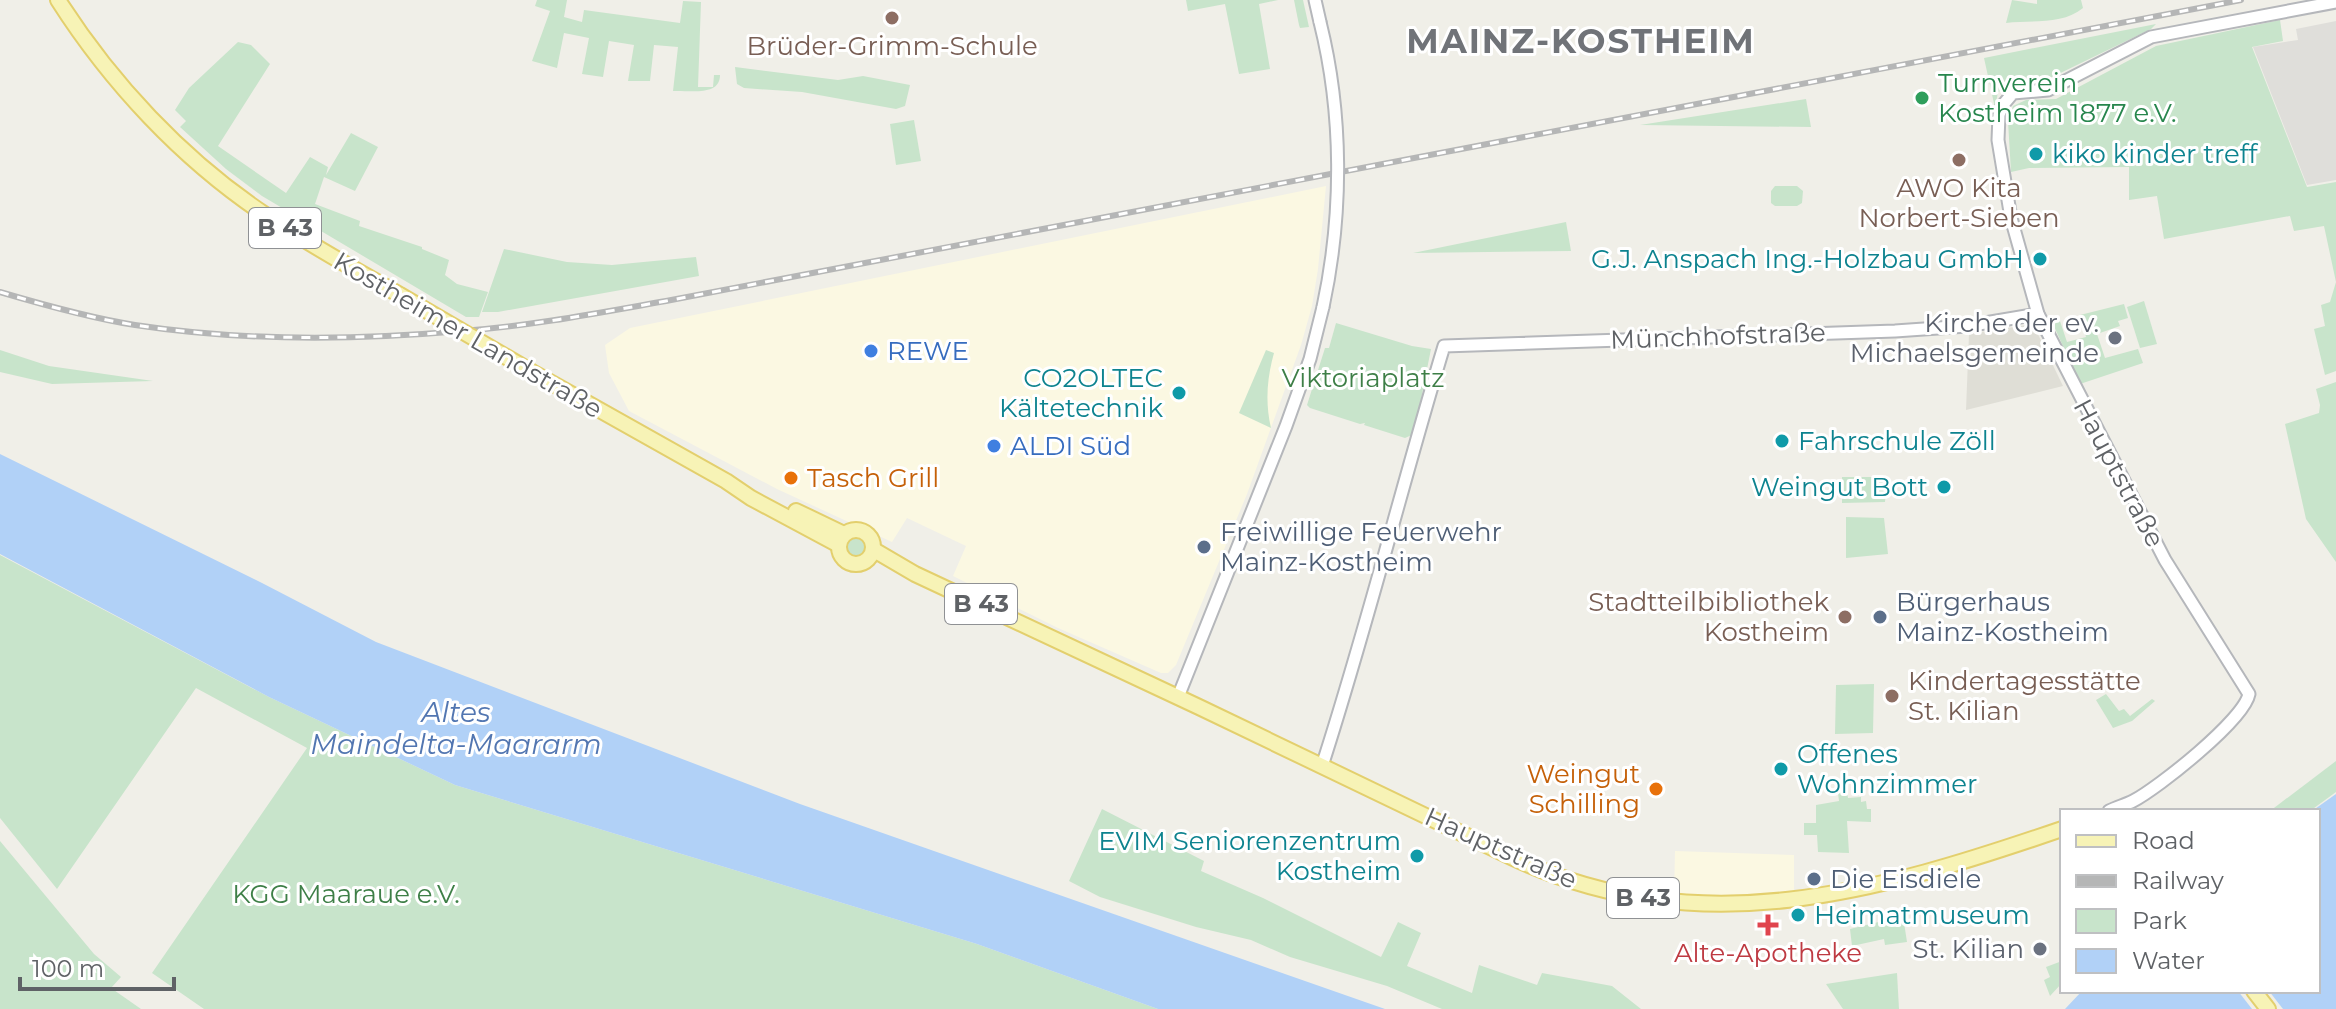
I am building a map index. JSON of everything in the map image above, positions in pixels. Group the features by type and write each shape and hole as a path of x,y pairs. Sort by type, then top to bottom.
{"main road":[{"name":"Kostheimer Landstraße","path":"58,0 134,99 196,162 262,213 532,372 726,481 754,490 842,540"},
{"name":"B 43","path":"872,554 872,539 865,532 854,530 842,540 841,555 848,562 859,564 872,554 891,558 910,572 1322,766"},
{"name":"Hauptstraße","path":"1322,766 1527,865 1584,886 1670,902 1780,902 1844,893 1916,876 2060,830"},
{"path":"2256,993 2268,1009"}],"street":[{"path":"1178,697 1295,401 1323,307 1335,228 1338,162 1333,95 1315,0"},
{"name":"Hauptstraße","path":"2132,805 2227,728 2248,700 2249,694 2165,560 2038,314 2011,218 1998,140 1999,115 2008,96 2019,91 2048,90 2151,37 2336,2"},
{"name":"Münchhofstraße","path":"1322,766 1364,636 1444,346 1895,331 1967,326 2038,314"}],"shaded area":[{"path":"2336,21 2336,180 2307,185 2253,47 2298,40 2296,29"},
{"path":"1326,186 1318,269 1301,345 1247,494 1176,665 1168,673 1161,673 1058,628 953,576 966,546 907,518 892,542 777,489 629,411 609,373 605,345 630,328"},
{"path":"2033,324 2063,386 1966,410 1969,334"},
{"path":"1675,851 1794,855 1794,897 1674,897"}],"green space":[{"path":"537,0 567,0 564,17 582,22 584,10 680,23 683,1 701,2 698,87 713,87 714,75 720,75 719,82 715,87 702,91 673,91 678,47 654,45 650,81 628,81 634,45 609,41 603,77 582,74 589,38 564,33 557,68 532,61 550,11 535,6"},
{"path":"1186,0 1278,0 1259,4 1270,69 1239,74 1225,4 1188,11"},
{"path":"1294,0 1303,0 1309,27 1300,28"},
{"path":"2012,0 2037,4 2037,0 2081,0 2083,8 2066,17 2046,21 2006,23"},
{"path":"2280,20 2283,41 2252,47 2307,187 2336,182 2336,282 2324,226 2294,231 2290,216 2164,239 2157,196 2129,200 2129,167 2029,168 2011,172 2008,121 2013,106 2026,100 2056,99 2156,46"},
{"path":"2156,24 2044,81 2015,83 1998,92 1995,108 1984,58"},
{"path":"238,42 251,45 270,64 218,146 286,193 310,157 328,167 326,175 351,133 378,147 355,191 324,177 315,204 360,221 359,226 422,247 449,260 445,275 457,284 488,292 479,317 466,317 262,196 226,169 180,127 186,121 175,110 189,88"},
{"path":"735,67 838,80 863,76 910,85 905,106 896,109 802,92 744,88 737,84"},
{"path":"1806,99 1811,127 1640,125"},
{"path":"914,120 921,161 896,165 890,124"},
{"path":"1775,186 1797,186 1803,191 1802,203 1797,206 1775,206 1771,203 1771,191"},
{"path":"1566,222 1571,251 1413,253"},
{"path":"504,249 567,262 612,265 696,257 699,276 498,312 482,312"},
{"path":"2336,282 2336,371 2325,375 2314,329 2325,326 2321,305 2330,302"},
{"path":"2144,301 2157,344 2140,348 2127,307"},
{"path":"2124,304 2128,318 2118,321 2120,326 2097,334 2105,358 2138,349 2143,363 2080,384 2053,324 2060,321 2067,342 2086,337 2080,315"},
{"name":"Viktoriaplatz","path":"1336,323 1431,349 1414,434 1405,438 1307,405"},
{"path":"0,350 49,366 153,381 52,384 0,372"},
{"path":"1266,350 1274,353 1268,390 1271,428 1239,413"},
{"path":"2336,382 2336,562 2306,519 2285,424 2319,413 2316,389"},
{"path":"1842,477 1887,477 1885,502 1842,503"},
{"path":"1846,517 1884,518 1888,554 1846,558"},
{"path":"856,535 865,538 868,547 865,556 856,559 847,556 844,547 847,538"},
{"name":"KGG Maaraue e.V.","path":"0,555 269,697 455,785 977,944 1158,1009 204,1009 152,973 307,748 196,688 57,889 0,818"},
{"path":"1874,684 1873,733 1835,734 1836,685"},
{"path":"2106,694 2119,711 2124,709 2130,716 2152,699 2155,701 2132,721 2113,728 2096,700"},
{"path":"2336,761 2336,792 2313,809 2273,809"},
{"path":"1847,792 1848,798 1861,797 1861,802 1866,801 1867,809 1871,809 1871,822 1847,821 1849,853 1818,852 1817,835 1804,835 1804,823 1816,823 1816,805 1839,801 1838,793"},
{"path":"1102,809 1204,861 1201,871 1381,957 1398,922 1421,933 1407,966 1472,993 1479,965 1537,985 1542,973 1612,986 1641,1009 1442,1009 1387,986 1290,957 1251,940 1196,927 1100,897 1069,881"},
{"path":"0,841 94,954 121,977 111,988 141,1009 0,1009"},
{"path":"1903,916 1907,942 1885,945 1884,939 1852,946 1850,929"},
{"path":"2060,962 2060,985 2050,996 2044,980 2050,977 2046,967"},
{"path":"1897,973 1899,1009 1843,1009 1826,984"}],"water":[{"name":"Altes Maindelta-Maararm","path":"0,454 376,642 800,804 1385,1009 1158,1009 977,944 455,785 269,697 0,554"},
{"path":"2336,794 2336,1009 2065,1009 2080,993 2320,993 2320,809 2315,809"}],"pier":[{"path":"2240,993 2271,993 2283,1009 2252,1009"}],"railway":[{"path":"0,292 118,322 216,334 340,337 513,326 666,301 2241,0"}],"place":[{"name":"Brüder-Grimm-Schule","path":"892,18"},
{"name":"Turnverein Kostheim 1877 e.V.","path":"1922,98"},
{"name":"kiko kinder treff","path":"2036,154"},
{"name":"AWO Kita Norbert-Sieben","path":"1959,160"},
{"name":"G.J. Anspach Ing.-Holzbau GmbH","path":"2040,259"},
{"name":"Kirche der ev. Michaelsgemeinde","path":"2115,338"},
{"name":"REWE","path":"871,351"},
{"name":"CO2OLTEC Kältetechnik","path":"1179,393"},
{"name":"Fahrschule Zöll","path":"1782,441"},
{"name":"ALDI Süd","path":"994,446"},
{"name":"Tasch Grill","path":"791,478"},
{"name":"Weingut Bott","path":"1944,487"},
{"name":"Freiwillige Feuerwehr Mainz-Kostheim","path":"1204,547"},
{"name":"Stadtteilbibliothek Kostheim","path":"1845,617"},
{"name":"Bürgerhaus Mainz-Kostheim","path":"1880,617"},
{"name":"Kindertagesstätte St. Kilian","path":"1892,696"},
{"name":"Offenes Wohnzimmer","path":"1781,769"},
{"name":"Weingut Schilling","path":"1656,789"},
{"name":"EVIM Seniorenzentrum Kostheim","path":"1417,856"},
{"name":"Die Eisdiele","path":"1814,879"},
{"name":"Heimatmuseum","path":"1798,915"},
{"name":"Alte-Apotheke","path":"1768,925"},
{"name":"St. Kilian","path":"2040,949"}],"district":[{"name":"MAINZ-KOSTHEIM","path":"1581,41"}]}
